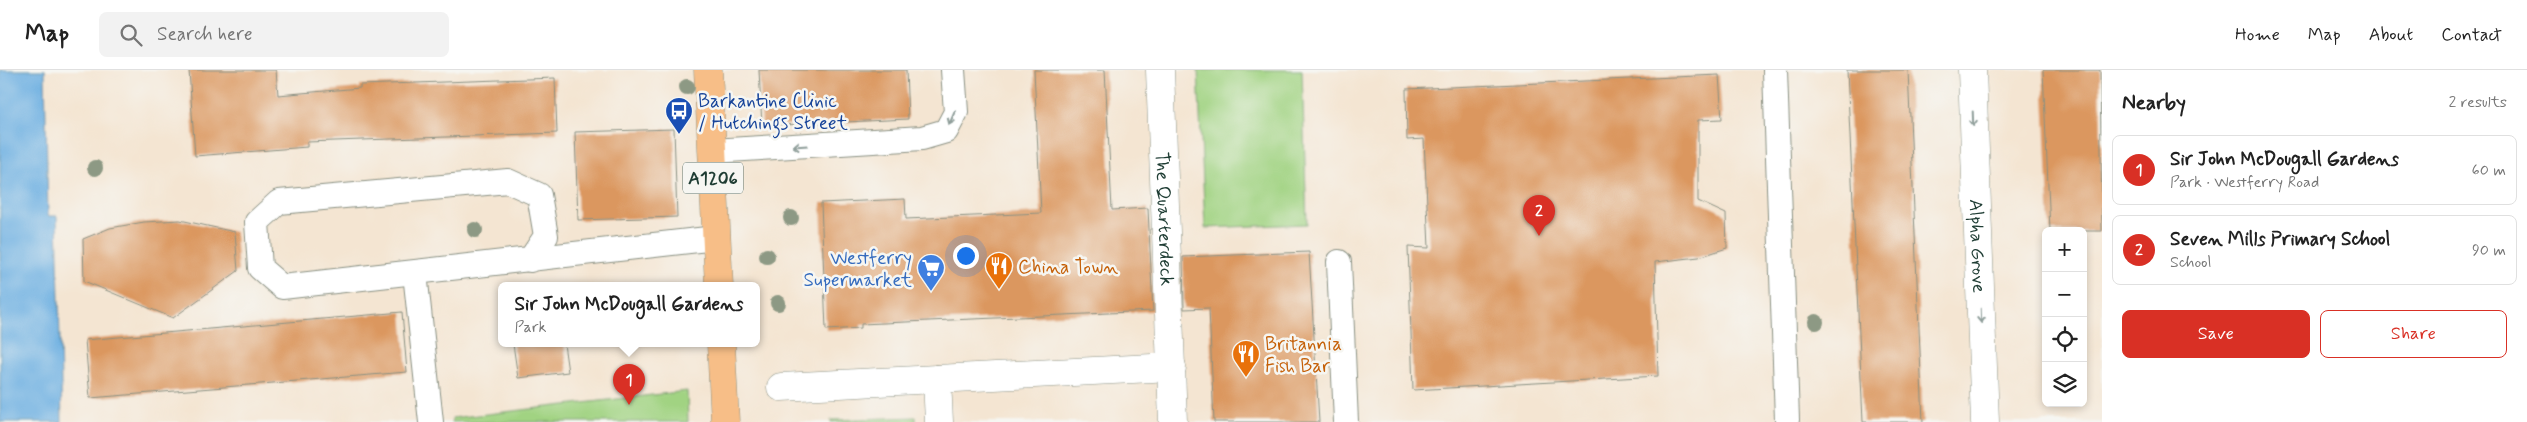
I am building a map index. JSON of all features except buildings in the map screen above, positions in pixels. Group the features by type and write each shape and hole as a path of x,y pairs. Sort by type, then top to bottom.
{"main road":[{"name":"A1206","path":"708,70 718,282"},
{"path":"721,347 725,422"}],"street":[{"name":"The Quarterdeck","path":"1160,70 1173,422"},
{"name":"Alpha Grove","path":"1972,70 1985,422"},
{"path":"781,387 1172,367"},
{"path":"937,379 939,422"}],"lane":[{"path":"712,152 922,138 946,131 956,112 953,70"},
{"path":"1775,70 1786,420"},
{"path":"568,255 546,236 539,195 508,180 279,202 256,222 260,268 282,287 415,273 716,238"},
{"path":"530,260 546,236"},
{"path":"1339,262 1346,422"},
{"path":"415,273 431,422"}],"green space":[{"path":"1198,70 1302,70 1307,224 1205,228"},
{"path":"687,391 688,422 452,422 452,418"},
{"path":"916,417 916,422 831,422 831,420"}],"water":[{"path":"0,70 45,70 48,216 57,216 62,422 0,422"}],"place":[{"name":"Barkantine Clinic / Hutchings Street","path":"679,135"},
{"name":"Seven Mills Primary School","path":"1539,236"},
{"name":"China Town","path":"999,290"},
{"name":"Westferry Supermarket","path":"931,292"},
{"name":"Britannia Fish Bar","path":"1246,378"},
{"name":"Sir John McDougall Gardens","path":"629,405"}]}
